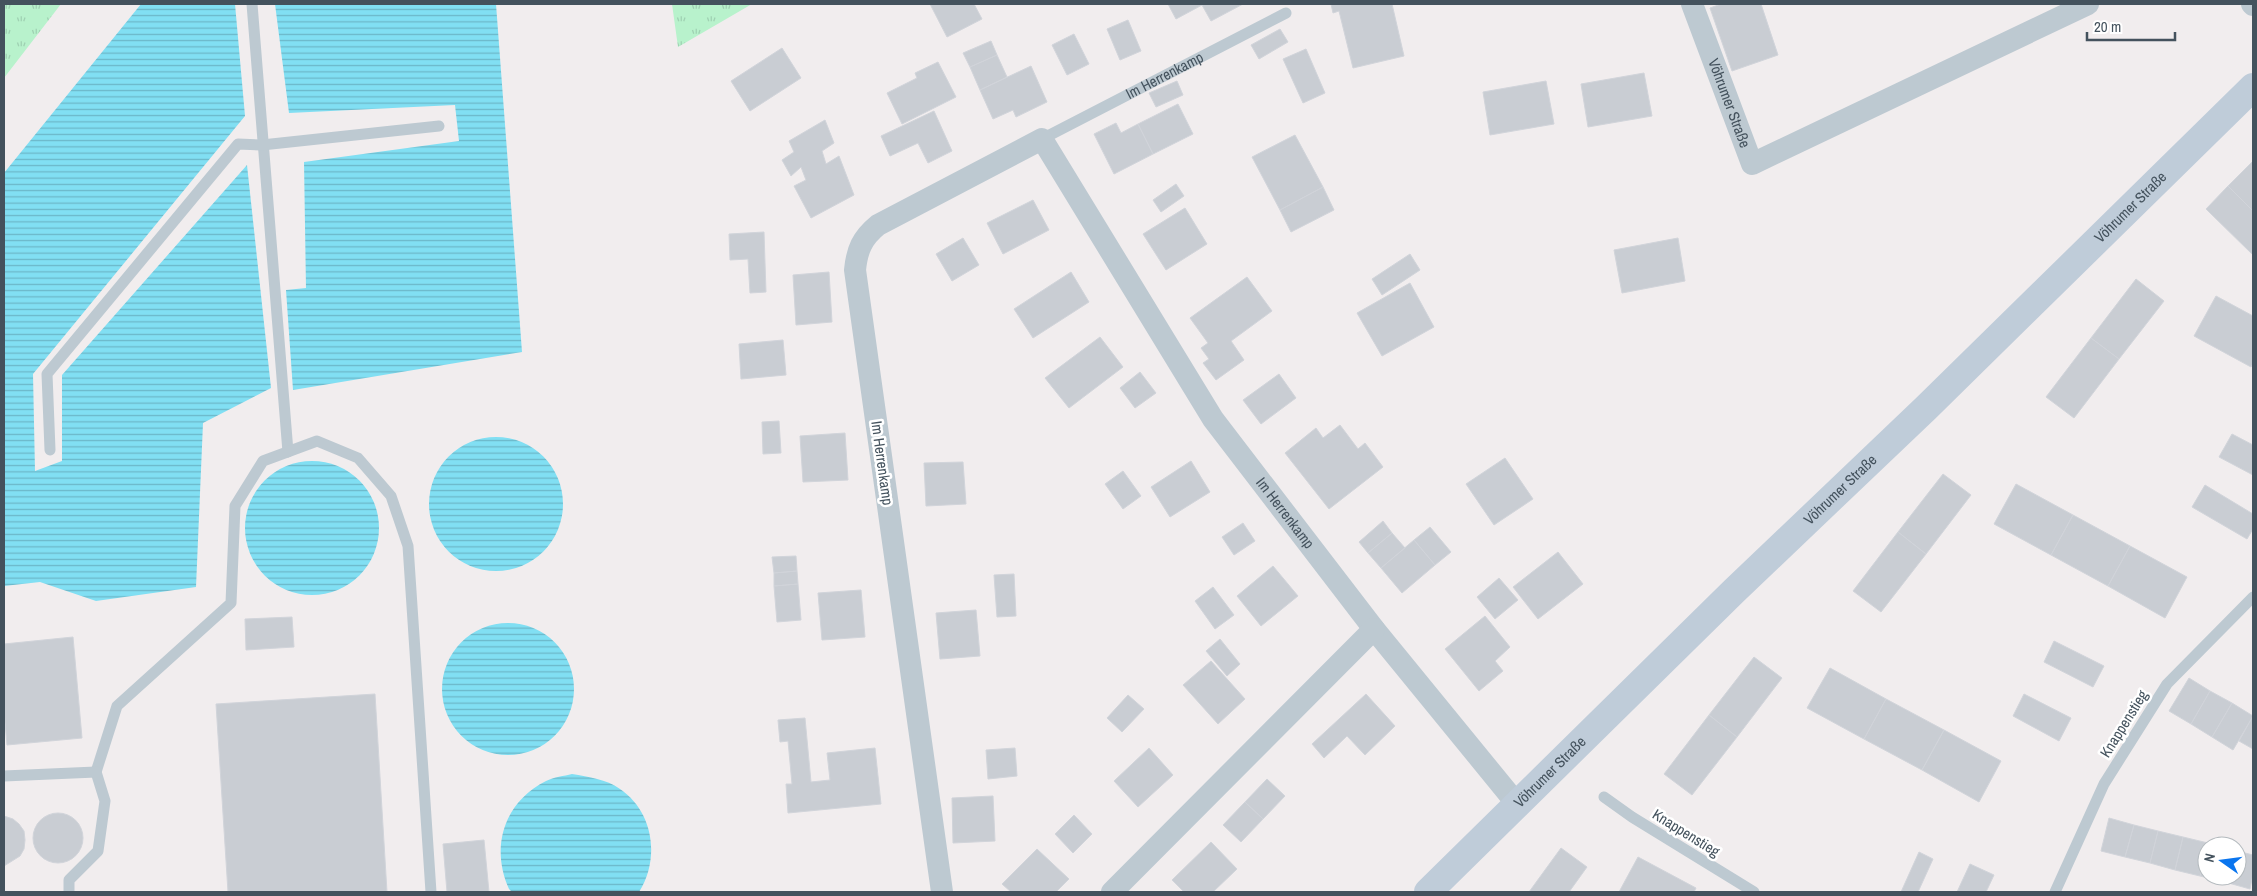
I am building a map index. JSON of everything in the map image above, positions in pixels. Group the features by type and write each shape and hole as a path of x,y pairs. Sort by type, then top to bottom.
{"main road":[{"name":"Vöhrumer Straße","path":"1428,892 2253,87"}],"street":[{"name":"Vöhrumer Straße","path":"1692,4 1752,164 2088,4"},
{"name":"Im Herrenkamp","path":"942,892 854,270 861,242 878,226 1042,140 1213,419 1374,629 1517,804"},
{"path":"1112,892 1374,629"}],"lane":[{"path":"252,4 288,452"},
{"name":"Im Herrenkamp","path":"1042,140 1286,13"},
{"path":"50,450 47,374 238,144 262,145 439,126"},
{"path":"69,892 69,880 98,852 105,800 96,772 117,706 230,603 235,506 262,461 317,441 358,458 391,496 408,546 431,892"},
{"name":"Knappenstieg","path":"2055,892 2104,784 2167,684 2253,597"},
{"path":"4,776 96,772"},
{"name":"Knappenstieg","path":"1604,797 1632,817 1754,892"}],"green space":[{"path":"4,4 61,4 4,78"},
{"path":"672,4 752,4 678,47"}],"water":[{"path":"141,4 235,4 245,116 33,374 35,471 62,461 62,375 247,165 271,388 203,423 196,587 96,601 40,582 4,586 4,173"},
{"path":"275,4 496,4 522,352 293,390 286,290 306,288 304,162 459,141 455,105 289,113"},
{"path":"496,437 522,442 544,456 558,478 563,504 558,530 544,552 522,566 496,571 470,566 448,552 434,530 429,504 434,478 448,456 470,442"},
{"path":"312,461 337,467 359,481 373,503 379,528 373,553 359,575 337,589 312,595 287,589 265,575 251,553 245,528 251,503 265,481 287,467"},
{"path":"508,623 533,628 555,642 569,664 574,689 569,714 555,736 533,750 508,755 483,750 461,736 447,714 442,689 447,664 461,642 483,628"},
{"path":"572,774 597,779 615,786 631,799 640,810 650,837 651,851 646,879 639,892 512,892 509,889 503,873 501,842 511,813 532,790 546,781"}],"building":[{"path":"930,4 974,4 982,19 947,37"},
{"path":"1168,4 1243,4 1211,21 1202,5 1176,19"},
{"path":"1331,4 1392,4 1404,56 1353,68 1339,11 1333,13"},
{"path":"1721,4 1761,4 1778,55 1732,71 1710,8"},
{"path":"1128,20 1141,51 1120,60 1107,29"},
{"path":"1280,29 1288,42 1259,59 1251,45"},
{"path":"1074,34 1089,64 1067,75 1052,45"},
{"path":"991,41 997,55 970,67 963,53"},
{"path":"782,48 801,78 750,111 731,81"},
{"path":"1306,49 1325,93 1303,103 1283,59"},
{"path":"997,55 1007,77 980,90 970,67"},
{"path":"938,62 956,97 902,124 887,93 917,78 915,73"},
{"path":"1031,66 1047,102 1016,117 1013,110 993,119 980,90"},
{"path":"1644,73 1652,116 1588,127 1581,84"},
{"path":"1177,81 1183,95 1156,107 1149,93"},
{"path":"1546,81 1554,124 1490,135 1483,92"},
{"path":"1178,104 1193,134 1153,154 1138,124"},
{"path":"934,111 952,151 928,163 918,143 890,156 881,136"},
{"path":"825,120 834,143 822,151 826,164 839,156 854,195 811,218 794,186 806,180 801,167 791,176 782,160 794,152 789,141"},
{"path":"1116,123 1121,133 1138,124 1153,154 1114,174 1094,134"},
{"path":"1295,135 1323,187 1280,210 1252,157"},
{"path":"2253,161 2253,211 2228,186"},
{"path":"1176,184 1184,196 1161,212 1153,200"},
{"path":"2228,186 2253,211 2253,255 2206,209"},
{"path":"1323,187 1334,210 1291,232 1280,210"},
{"path":"1033,200 1049,230 1003,254 987,223"},
{"path":"1185,208 1207,244 1166,270 1143,234"},
{"path":"764,232 766,292 750,293 748,259 730,260 729,234"},
{"path":"963,238 979,265 952,281 936,254"},
{"path":"1678,238 1685,281 1622,293 1614,250"},
{"path":"1410,254 1420,270 1382,295 1372,279"},
{"path":"829,272 832,322 796,325 793,275"},
{"path":"1071,272 1089,302 1033,338 1014,309"},
{"path":"1247,277 1272,311 1231,341 1244,360 1216,380 1203,363 1209,359 1201,348 1208,343 1190,318"},
{"path":"2136,279 2164,301 2119,359 2091,338"},
{"path":"1410,283 1434,327 1382,356 1357,313"},
{"path":"2216,296 2253,316 2253,363 2251,367 2194,336"},
{"path":"1100,337 1123,367 1069,408 1045,378"},
{"path":"2091,338 2119,359 2074,418 2046,397"},
{"path":"783,340 786,375 741,379 739,344"},
{"path":"1140,372 1156,393 1135,408 1120,388"},
{"path":"1279,374 1296,398 1261,424 1243,400"},
{"path":"779,421 781,453 763,454 762,422"},
{"path":"1340,425 1358,449 1365,443 1383,467 1329,509 1285,453 1316,428 1323,438"},
{"path":"845,433 848,480 803,482 800,436"},
{"path":"2232,434 2253,445 2253,475 2219,457"},
{"path":"1505,458 1533,499 1494,525 1466,484"},
{"path":"1191,461 1210,492 1170,517 1151,487"},
{"path":"963,462 966,504 926,506 924,463"},
{"path":"1123,471 1141,496 1123,509 1105,484"},
{"path":"1943,474 1971,495 1926,554 1898,532"},
{"path":"2016,484 2073,515 2051,555 1994,524"},
{"path":"2205,485 2253,514 2253,529 2247,539 2192,507"},
{"path":"2073,515 2130,546 2108,586 2051,555"},
{"path":"1383,521 1392,533 1368,553 1359,542"},
{"path":"1243,523 1255,541 1234,555 1222,537"},
{"path":"1430,527 1451,552 1435,565 1414,540"},
{"path":"1898,532 1926,554 1881,612 1853,591"},
{"path":"1392,533 1405,548 1381,568 1368,553"},
{"path":"1414,540 1435,565 1402,593 1381,568"},
{"path":"2130,546 2187,577 2165,618 2108,586"},
{"path":"1558,552 1583,584 1538,619 1513,587"},
{"path":"796,556 797,571 774,573 772,557"},
{"path":"1273,566 1298,596 1261,626 1237,596"},
{"path":"797,571 798,584 774,586 774,573"},
{"path":"1014,574 1016,616 997,617 994,575"},
{"path":"1499,578 1518,600 1495,619 1477,597"},
{"path":"798,584 801,620 777,622 774,586"},
{"path":"1213,587 1234,615 1215,629 1195,601"},
{"path":"861,590 865,637 822,640 818,593"},
{"path":"976,610 980,656 940,659 936,613"},
{"path":"1485,616 1510,647 1495,661 1503,671 1479,691 1445,649"},
{"path":"292,617 294,647 246,650 245,619"},
{"path":"73,637 82,738 7,745 4,711 4,644"},
{"path":"1220,639 1240,664 1227,676 1206,651"},
{"path":"2054,641 2104,666 2093,687 2044,662"},
{"path":"1754,657 1782,678 1737,737 1709,715"},
{"path":"1211,661 1245,699 1218,724 1183,685"},
{"path":"1830,668 1886,699 1864,739 1807,708"},
{"path":"2189,678 2210,691 2191,724 2169,711"},
{"path":"2210,691 2232,703 2212,737 2191,724"},
{"path":"375,694 387,892 228,892 216,704"},
{"path":"1366,694 1395,726 1365,755 1347,736 1324,758 1312,744"},
{"path":"2024,694 2071,718 2059,741 2013,716"},
{"path":"1128,695 1144,709 1122,732 1107,718"},
{"path":"1886,699 1944,730 1922,770 1864,739"},
{"path":"2232,703 2253,716 2233,750 2212,737"},
{"path":"1709,715 1737,737 1692,795 1664,774"},
{"path":"2253,716 2253,749 2239,741"},
{"path":"805,718 811,782 830,780 827,753 875,748 881,804 788,813 786,784 792,784 788,741 780,742 778,720"},
{"path":"1944,730 2001,761 1979,802 1922,770"},
{"path":"1015,748 1017,776 988,779 986,750"},
{"path":"1149,748 1173,775 1138,807 1114,781"},
{"path":"1267,779 1285,796 1263,819 1245,802"},
{"path":"993,796 995,841 953,843 952,798"},
{"path":"1245,802 1263,819 1241,842 1223,825"},
{"path":"58,813 72,817 79,824 83,838 79,852 72,859 58,863 44,859 37,852 33,838 37,824 44,817"},
{"path":"1074,815 1092,834 1073,853 1055,834"},
{"path":"4,816 13,819 19,824 24,831 25,840 24,849 20,856 4,866"},
{"path":"2109,818 2134,825 2125,857 2101,851"},
{"path":"2134,825 2158,831 2150,863 2125,857"},
{"path":"2158,831 2183,837 2175,870 2150,863"},
{"path":"2183,837 2197,840 2197,875 2175,870"},
{"path":"484,840 489,892 447,892 443,844"},
{"path":"1211,842 1237,869 1213,892 1184,892 1172,880"},
{"path":"1561,848 1587,867 1569,892 1529,892"},
{"path":"1037,849 1069,879 1056,892 1011,892 1002,884"},
{"path":"1919,852 1933,859 1918,892 1901,892"},
{"path":"2247,854 2253,855 2253,874 2250,889 2239,886 2247,886"},
{"path":"1638,857 1696,888 1694,892 1619,892"},
{"path":"1970,864 1994,875 1986,892 1957,892"}]}
